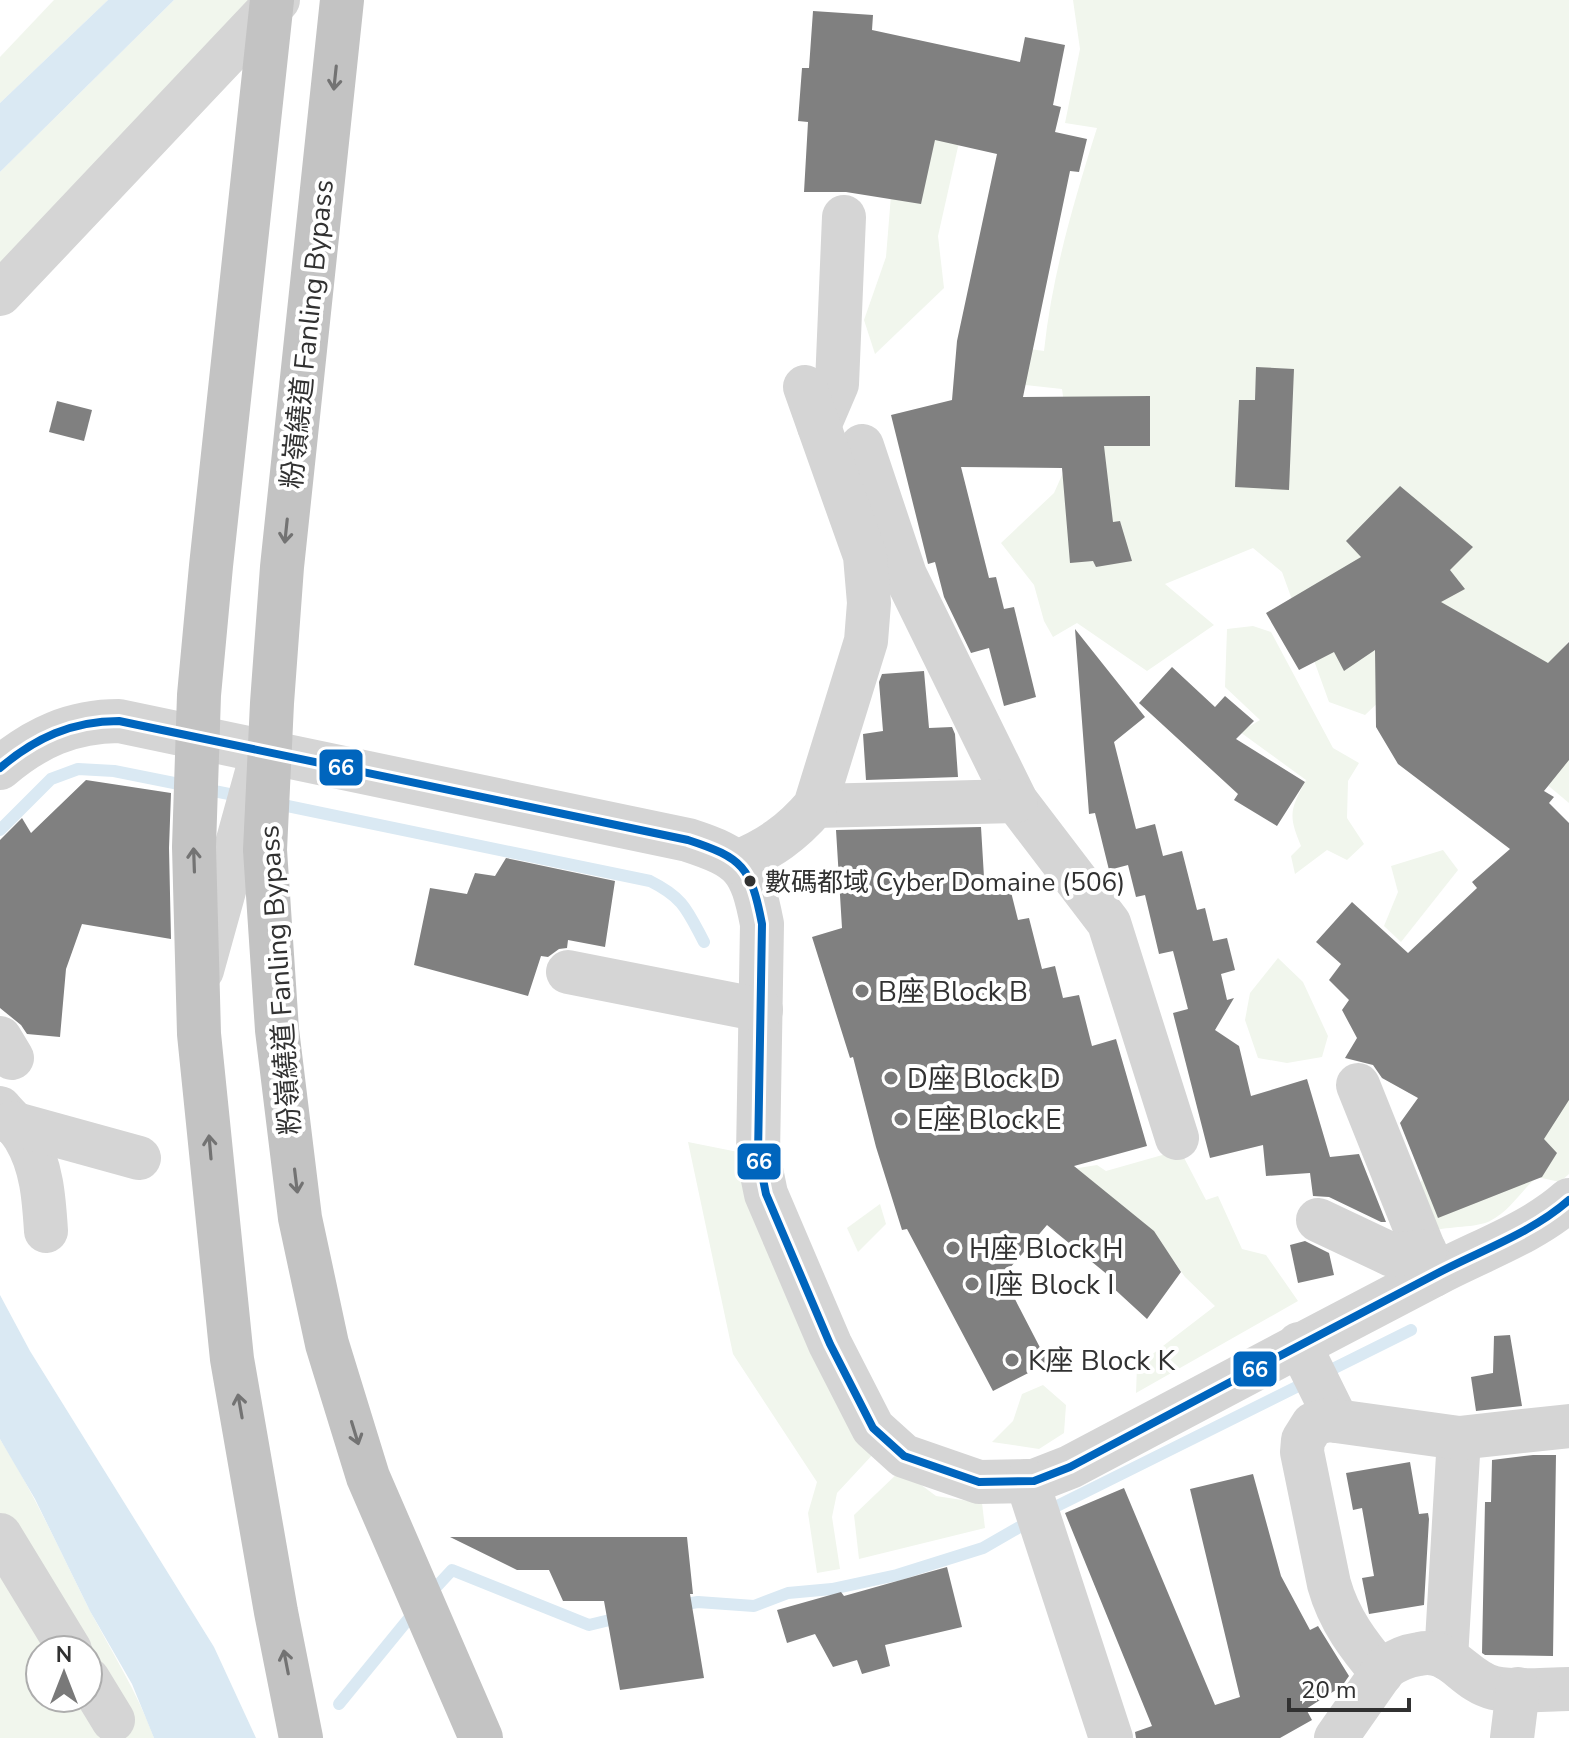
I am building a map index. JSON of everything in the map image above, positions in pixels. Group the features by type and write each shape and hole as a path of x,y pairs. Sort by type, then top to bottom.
{"highway":[{"path":"275,0 211,566 199,695 194,847 199,1034 232,1359 301,1738"},
{"name":"粉嶺繞道 Fanling Bypass","path":"342,0 282,567 272,703 265,850 277,1030 300,1218 327,1344 368,1477 481,1738"}],"street":[{"path":"0,294 275,0"},
{"path":"737,862 776,843 815,806 866,641 869,603 865,556 812,407 837,384 844,217"},
{"path":"862,446 905,575 1016,801 1109,923 1177,1138"},
{"path":"0,768 20,751 63,729 93,721 119,721 688,840 732,857 755,888 762,924 758,1155 766,1194 830,1344 873,1428 904,1456 979,1482 1034,1481 1070,1467 1299,1344 1429,1263 1518,1232 1558,1210 1569,1200"},
{"path":"202,970 263,751"},
{"path":"815,806 1016,801"},
{"path":"568,972 761,1010"},
{"path":"1358,1085 1429,1263"},
{"path":"6,1116 139,1158"},
{"path":"6,1116 24,1136 35,1158 43,1191 46,1231"},
{"path":"1318,1220 1392,1255 1429,1263"},
{"path":"1299,1344 1337,1421"},
{"path":"1382,1673 1353,1639 1334,1601 1302,1452 1303,1440 1313,1424 1329,1420 1459,1438 1569,1426"},
{"path":"1446,1658 1459,1438"},
{"path":"1027,1481 1111,1738"},
{"path":"0,1535 60,1634"},
{"path":"1336,1738 1382,1673 1396,1660 1408,1656 1432,1651 1480,1684 1497,1689 1569,1689"},
{"path":"1512,1738 1518,1689"},
{"path":"104,1705 113,1720"}],"shaded area":[{"path":"54,0 108,0 0,103 0,57"},
{"path":"108,0 174,0 0,172 0,103"},
{"path":"174,0 255,0 0,269 0,172"},
{"path":"1073,0 1569,0 1569,641 1482,743 1409,673 1365,715 1329,702 1282,572 1253,548 1165,584 1214,625 1147,671 1077,623 1053,637 1044,621 1034,585 1001,543 1054,493 1071,455 1062,389 997,382 1010,346 1044,351 1058,266 1097,128 1065,123 1080,49"},
{"path":"898,109 964,120 938,236 944,288 875,354 864,320 886,257"},
{"path":"1253,626 1271,632 1333,748 1359,763 1348,781 1347,818 1364,844 1347,860 1327,850 1295,874 1291,856 1301,846 1293,813 1306,780 1240,732 1260,720 1225,687 1227,629"},
{"path":"1569,713 1569,803 1544,782"},
{"path":"1443,850 1458,870 1401,942 1384,926 1398,892 1391,866"},
{"path":"1278,958 1303,982 1328,1036 1322,1057 1287,1063 1258,1058 1245,1020 1250,993"},
{"path":"1569,1007 1569,1174 1560,1182 1537,1177 1509,1207 1490,1221 1432,1231 1411,1200 1424,1176"},
{"path":"688,1142 748,1154 876,1451 837,1493 832,1517 840,1569 817,1573 808,1513 817,1482 733,1354"},
{"path":"1180,1150 1206,1200 1218,1196 1242,1249 1266,1255 1298,1301 1136,1393 1137,1366 1215,1306 1185,1277 1153,1231 1035,1175 1097,1165 1106,1171"},
{"path":"880,1204 886,1224 858,1252 847,1228"},
{"path":"0,1295 30,1351 214,1647 256,1738 154,1738 132,1684 0,1439"},
{"path":"1043,1385 1066,1405 1064,1433 1039,1449 992,1442 1013,1421 1022,1394"},
{"path":"0,1439 103,1634 24,1634 24,1714 104,1714 104,1636 132,1687 154,1738 0,1738"},
{"path":"901,1470 936,1496 982,1503 985,1528 859,1559 854,1515"}],"building":[{"path":"813,11 873,15 872,30 1020,62 1025,37 1065,45 1053,105 1061,107 1055,132 1087,139 1079,172 1070,171 1023,397 1150,396 1150,446 1104,446 1113,522 1120,521 1132,561 1096,567 1093,561 1070,563 1062,468 961,467 989,578 996,577 1004,609 1014,607 1036,697 1004,706 989,648 971,653 944,597 935,562 928,564 891,415 952,400 957,341 997,154 935,140 921,204 846,192 804,192 808,122 798,121 802,68 809,68"},
{"path":"1256,367 1294,369 1289,490 1235,487 1239,400 1255,400"},
{"path":"57,401 92,410 84,441 49,432"},
{"path":"1400,486 1473,547 1450,570 1465,589 1441,602 1548,663 1569,642 1569,760 1544,791 1554,797 1549,803 1569,823 1569,1100 1544,1139 1557,1153 1542,1177 1438,1218 1400,1123 1418,1098 1382,1078 1373,1065 1345,1058 1357,1038 1342,1010 1349,1000 1329,980 1341,964 1316,942 1352,902 1408,953 1477,888 1472,882 1510,849 1398,764 1376,727 1375,650 1344,671 1334,652 1299,670 1266,613 1361,557 1346,541"},
{"path":"1075,629 1145,717 1114,742 1136,829 1155,824 1163,856 1182,851 1197,910 1205,908 1213,941 1227,938 1235,970 1221,974 1227,1000 1234,998 1215,1030 1239,1046 1251,1096 1307,1079 1330,1157 1359,1154 1386,1222 1329,1197 1313,1196 1310,1173 1266,1176 1263,1145 1210,1158 1173,1013 1188,1009 1173,951 1159,954 1145,895 1136,897 1128,865 1109,870 1095,813 1089,814"},
{"path":"1172,667 1215,707 1225,696 1254,721 1236,739 1305,782 1277,826 1234,800 1238,794 1139,703"},
{"path":"924,671 929,728 952,727 958,777 866,780 863,734 883,731 879,682 882,674"},
{"path":"86,780 171,793 171,939 82,924 66,969 60,1037 27,1034 0,1008 0,840 22,818 31,833"},
{"path":"981,827 985,894 1010,888 1018,920 1029,918 1042,969 1055,966 1063,998 1079,995 1092,1046 1116,1039 1147,1146 1074,1166 1154,1231 1181,1272 1147,1319 1110,1285 1114,1280 1047,1225 1003,1276 1048,1363 993,1391 907,1229 902,1230 853,1057 850,1058 812,937 842,928 836,830"},
{"path":"506,858 615,881 605,947 568,940 567,948 559,949 548,957 541,956 528,996 414,965 430,888 467,894 475,873 495,876"},
{"path":"1305,1241 1329,1253 1334,1275 1298,1283 1290,1245"},
{"path":"1510,1335 1522,1406 1476,1411 1471,1377 1493,1373 1494,1336"},
{"path":"1556,1455 1553,1656 1485,1655 1482,1653 1485,1502 1491,1502 1492,1460"},
{"path":"1410,1462 1419,1514 1428,1513 1429,1519 1424,1605 1369,1614 1362,1578 1374,1576 1362,1508 1353,1510 1346,1473"},
{"path":"1253,1474 1281,1576 1310,1630 1318,1626 1349,1676 1342,1686 1306,1709 1312,1720 1280,1738 1136,1738 1135,1732 1152,1726 1065,1513 1124,1488 1215,1705 1240,1697 1190,1489"},
{"path":"450,1537 687,1537 693,1594 690,1594 704,1678 620,1690 604,1601 563,1601 549,1570 517,1570"},
{"path":"947,1567 962,1627 885,1645 890,1666 862,1674 857,1660 833,1667 815,1634 787,1643 777,1610 841,1592 844,1596"}],"waterway":[{"path":"0,830 51,779 78,769 114,771 244,797"},
{"path":"273,803 650,881 678,899 704,942"},
{"path":"679,1605 698,1602 754,1606 788,1593 832,1589 897,1575 983,1548 1049,1510 1411,1330"},
{"path":"427,1597 452,1570 589,1625 622,1617"},
{"path":"339,1704 415,1611"}],"transit line":[{"name":"66","path":"0,768 55,733 86,724 119,721 688,840 733,859 742,867 754,889 762,924 758,1155 766,1194 830,1344 873,1428 904,1456 979,1482 1034,1481 1070,1467 1436,1274 1522,1232 1569,1200"}],"place":[{"name":"數碼都域 Cyber Domaine (506)","path":"750,881"},
{"name":"B座 Block B","path":"862,991"},
{"name":"D座 Block D","path":"891,1078"},
{"name":"E座 Block E","path":"901,1119"},
{"name":"H座 Block H","path":"953,1248"},
{"name":"I座 Block I","path":"972,1284"},
{"name":"K座 Block K","path":"1012,1360"}]}
